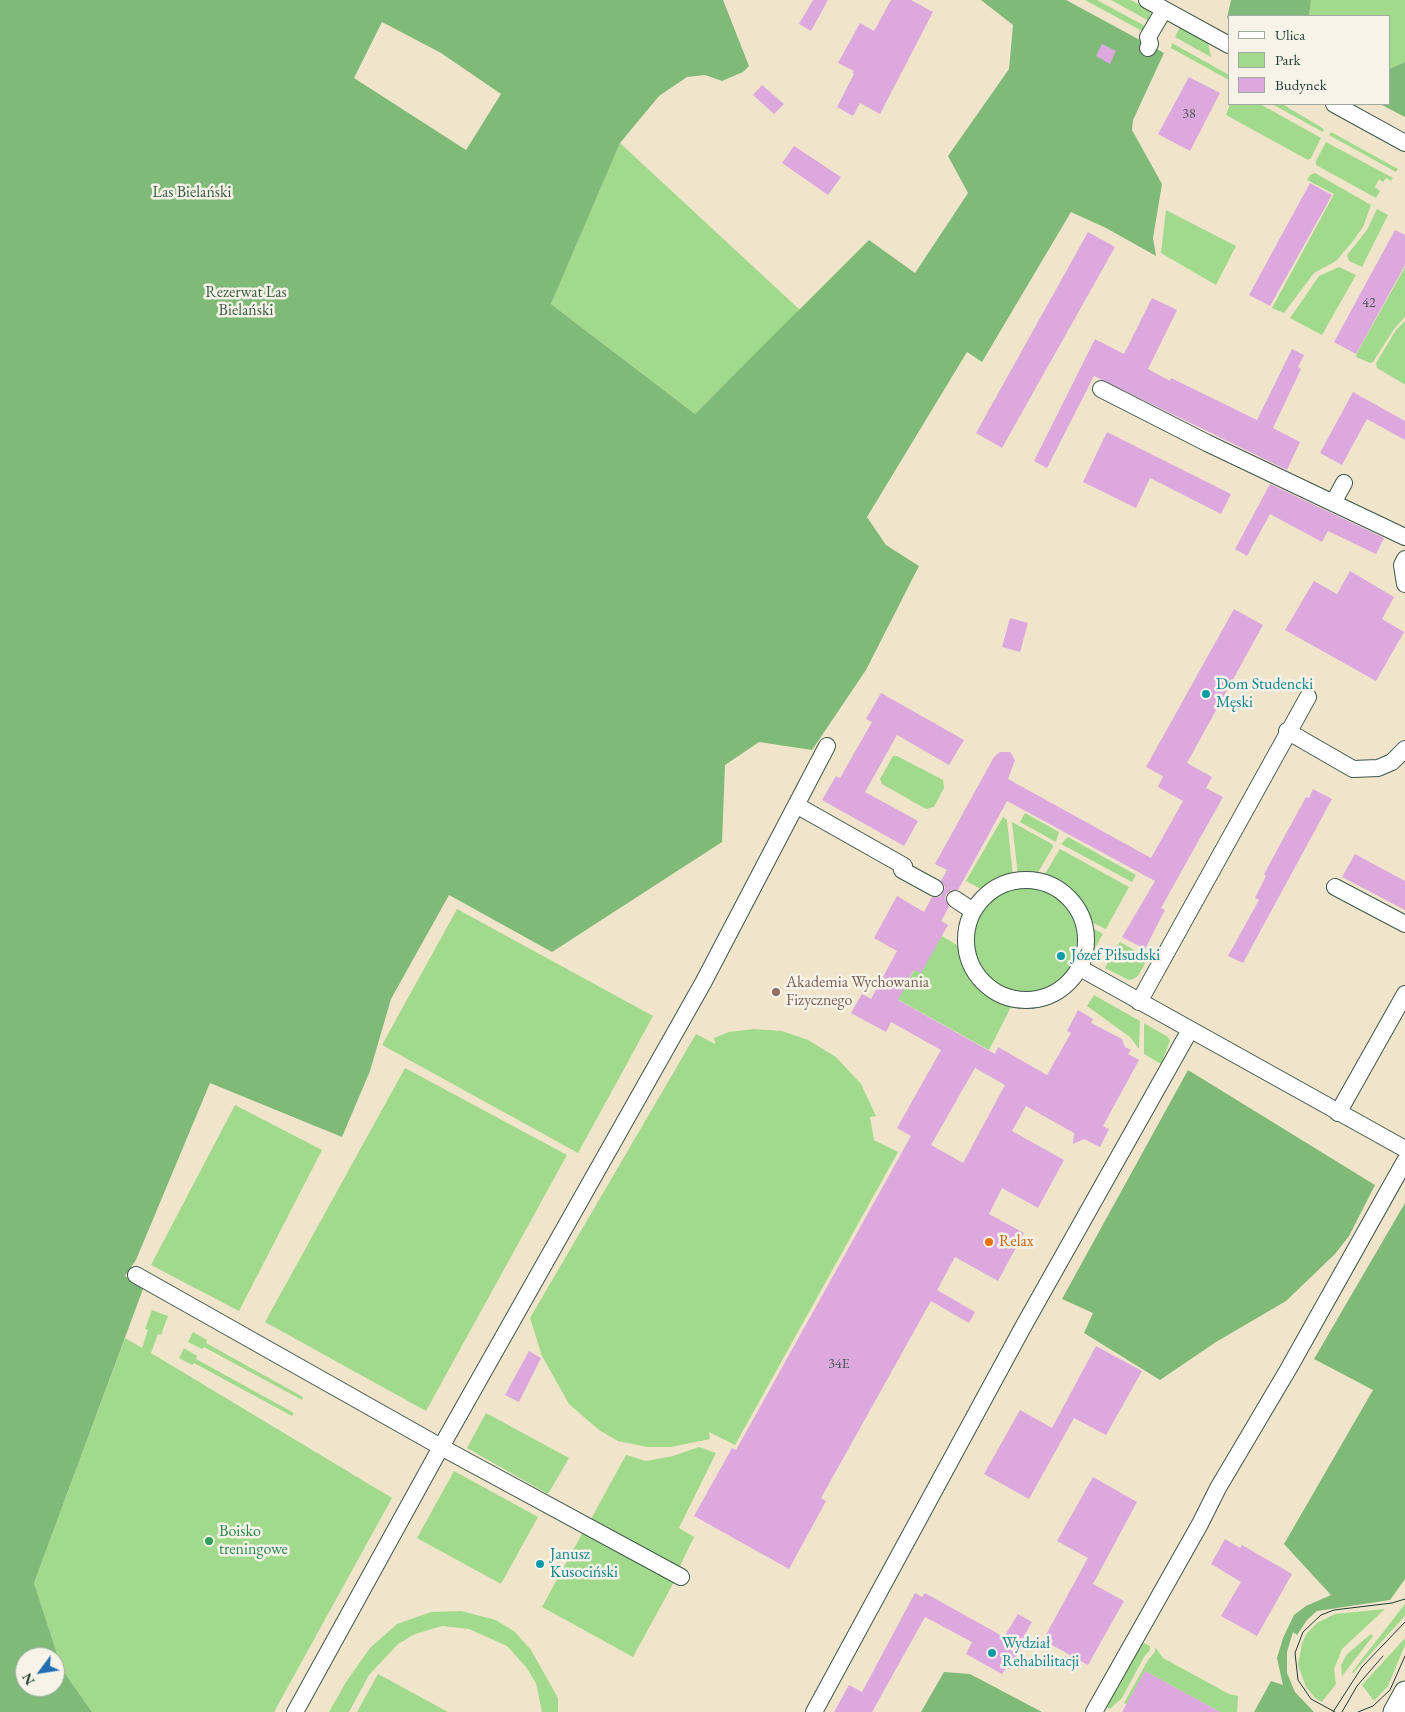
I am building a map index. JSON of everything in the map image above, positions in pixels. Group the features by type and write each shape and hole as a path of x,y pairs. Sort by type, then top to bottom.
{"main road":[{"path":"1394,1712 1405,1692"}],"street":[{"path":"1147,0 1228,44"},
{"path":"1148,48 1150,44 1148,37 1164,10"},
{"path":"1336,105 1405,143"},
{"path":"1101,389 1207,443 1405,537"},
{"path":"1333,502 1344,483"},
{"path":"1405,559 1402,566 1405,584"},
{"path":"1139,1002 1287,731 1308,697"},
{"path":"1287,731 1353,769 1399,765 1405,749"},
{"path":"295,1712 441,1447 703,983 827,746"},
{"path":"796,805 904,866 902,870 935,888"},
{"path":"1029,880 1038,881 1056,888 1070,899 1081,915 1086,932 1086,951 1080,968 1066,986 1048,997 1027,1001 1006,998 987,987 973,970 966,950 966,929 973,911 986,894 1002,884 1029,880"},
{"path":"1334,887 1405,924"},
{"path":"955,899 973,911"},
{"path":"1080,968 1405,1149"},
{"path":"1338,1113 1405,994"},
{"path":"814,1712 1023,1327 1190,1030"},
{"path":"1094,1712 1200,1524 1218,1488 1294,1360 1405,1162"},
{"path":"136,1275 441,1447 681,1577"}],"green space":[{"path":"0,0 723,0 749,66 743,72 722,81 705,75 687,77 659,96 620,143 551,304 695,414 869,240 915,273 968,193 948,156 1009,69 1013,25 981,0 1066,0 1164,53 1133,120 1132,130 1162,184 1153,238 1156,256 1106,228 1071,212 982,362 967,352 867,517 886,545 919,566 866,670 812,750 759,742 725,765 722,842 552,952 449,895 391,999 370,1071 342,1137 210,1083 136,1260 125,1276 143,1289 34,1583 55,1647 15,1647 15,1697 65,1697 65,1673 92,1712 0,1712","holes":["382,22 441,53 501,94 466,150 354,78"]},
{"path":"1085,0 1097,0 1145,26 1142,31"},
{"path":"1111,0 1131,0 1148,9 1151,11 1149,21"},
{"path":"1231,0 1311,0 1309,15 1228,15 1227,18"},
{"path":"1311,0 1405,0 1405,62 1390,69 1390,15 1309,15"},
{"path":"1180,27 1208,43 1211,57 1175,37"},
{"path":"1172,43 1228,74 1228,79 1171,48"},
{"path":"1405,62 1405,117 1382,105 1390,105 1390,69"},
{"path":"1230,105 1262,105 1321,138 1311,158 1308,160 1226,115"},
{"path":"1274,105 1284,105 1324,129 1323,132"},
{"path":"1331,132 1398,169 1396,172 1329,135"},
{"path":"1326,142 1393,178 1391,181 1386,178 1383,182 1379,179 1375,187 1380,191 1376,198 1316,165 1316,161"},
{"path":"620,143 800,310 695,414 551,304"},
{"path":"1315,173 1371,205 1363,227 1353,241 1336,261 1314,273 1284,313 1272,308 1334,194 1307,180 1310,175"},
{"path":"1377,209 1388,215 1362,267 1349,261 1347,255 1367,230"},
{"path":"1166,210 1236,246 1216,285 1161,253"},
{"path":"1339,267 1356,275 1322,335 1290,318 1319,276"},
{"path":"1405,267 1405,317 1394,329 1373,362 1370,363 1356,357 1357,353"},
{"path":"1405,321 1404,384 1377,368 1376,363 1396,330"},
{"path":"893,756 897,756 943,780 944,788 934,807 926,809 882,784 880,779"},
{"path":"1025,813 1059,832 1056,842 1020,822"},
{"path":"1003,817 1007,820 1013,876 1003,878 983,890 966,881"},
{"path":"1012,822 1052,844 1053,847 1037,874 1018,876"},
{"path":"1068,837 1136,875 1132,882 1061,844"},
{"path":"1060,849 1129,887 1106,929 1089,921 1085,910 1070,891 1043,877"},
{"path":"1024,887 1044,891 1062,902 1073,920 1077,940 1073,960 1062,978 1044,989 1024,993 1004,989 986,978 975,960 971,940 975,920 986,902 1004,891"},
{"path":"457,909 653,1016 578,1153 382,1045"},
{"path":"1091,927 1103,934 1091,955 1092,940"},
{"path":"942,936 960,947 969,975 979,988 991,998 1011,1007 989,1050 897,999 915,969"},
{"path":"1120,942 1148,958 1138,976 1133,979 1129,980 1105,968"},
{"path":"1094,995 1140,1021 1139,1049 1130,1037 1087,1006"},
{"path":"1144,1023 1168,1037 1170,1041 1161,1064 1144,1054"},
{"path":"754,1029 782,1031 808,1040 836,1057 861,1084 876,1116 870,1117 874,1140 898,1152 735,1445 709,1432 710,1439 671,1447 647,1447 618,1441 599,1430 569,1404 542,1356 530,1318 696,1034 715,1044 714,1038 729,1032"},
{"path":"405,1068 567,1155 426,1411 265,1322"},
{"path":"1188,1070 1375,1185 1349,1236 1335,1254 1286,1301 1216,1342 1160,1380 1084,1333 1093,1313 1062,1299"},
{"path":"235,1105 322,1150 239,1311 151,1265"},
{"path":"1405,1203 1405,1579 1390,1600 1317,1611 1307,1620 1297,1635 1293,1632 1287,1652 1287,1673 1295,1692 1314,1712 1254,1712 1271,1681 1283,1685 1277,1658 1283,1638 1294,1615 1306,1606 1331,1595 1284,1544 1373,1390 1314,1359"},
{"name":"Boisko treningowe","path":"152,1310 168,1316 161,1335 158,1334 151,1353 392,1498 274,1712 92,1712 65,1673 65,1647 55,1647 34,1583 125,1338 142,1348 148,1330 145,1329"},
{"path":"193,1332 207,1340 206,1343 303,1397 302,1400 204,1347 202,1349 188,1342"},
{"path":"184,1348 197,1356 196,1359 294,1413 292,1416 194,1363 192,1365 179,1358"},
{"path":"486,1413 569,1458 548,1494 467,1448"},
{"path":"699,1447 716,1453 679,1528 694,1537 679,1568 591,1519 626,1455 646,1461 673,1456"},
{"path":"454,1471 538,1517 501,1584 417,1538"},
{"path":"583,1532 674,1582 633,1657 542,1607"},
{"path":"1405,1604 1405,1616 1353,1673 1352,1672"},
{"path":"1385,1609 1342,1649 1334,1669 1336,1684 1322,1702 1315,1698 1306,1687 1298,1665 1302,1643 1307,1633 1317,1623 1335,1614"},
{"path":"461,1611 496,1620 515,1632 531,1650 558,1698 558,1712 542,1712 536,1683 526,1667 507,1646 469,1629 442,1626 415,1634 398,1644 369,1675 349,1712 329,1712 346,1682 370,1648 397,1624 431,1612"},
{"path":"1371,1634 1373,1636 1342,1676 1341,1665 1347,1654"},
{"path":"1405,1638 1405,1645 1388,1686 1374,1701 1362,1685"},
{"path":"1142,1642 1150,1646 1150,1650 1144,1657 1122,1698 1110,1709 1106,1706"},
{"path":"1155,1647 1163,1658 1229,1694 1238,1696 1237,1712 1220,1712 1145,1671 1127,1704 1124,1703 1148,1660 1155,1652"},
{"path":"944,1672 970,1674 1042,1712 921,1712"},
{"path":"378,1674 448,1712 357,1712"}],"building":[{"path":"813,0 828,0 811,31 799,24"},
{"path":"891,0 911,0 933,12 880,114 860,103 853,116 837,107 854,71 838,63 860,23 874,31"},
{"path":"1102,44 1116,51 1110,64 1096,56"},
{"path":"1189,77 1220,93 1190,151 1158,134"},
{"path":"762,85 784,104 774,114 753,95"},
{"path":"794,146 841,177 828,195 782,163"},
{"path":"1310,183 1332,195 1270,306 1249,295"},
{"path":"1395,230 1405,235 1405,265 1356,354 1334,342"},
{"path":"1088,232 1115,247 1002,448 976,433"},
{"path":"1152,298 1177,310 1148,369 1170,381 1171,378 1257,420 1292,349 1304,355 1298,367 1301,369 1273,428 1300,442 1287,470 1094,376 1047,468 1034,461 1095,339 1124,354"},
{"path":"1353,392 1405,421 1405,440 1367,419 1342,465 1320,453"},
{"path":"1107,432 1231,494 1221,514 1150,478 1136,508 1083,482"},
{"path":"1270,484 1384,538 1376,554 1328,531 1322,542 1270,514 1247,556 1235,549"},
{"path":"1350,571 1394,597 1382,619 1404,632 1376,681 1285,630 1314,581 1337,594"},
{"path":"1234,609 1263,625 1187,763 1212,777 1206,788 1223,797 1161,908 1165,910 1145,949 1122,937 1155,881 1007,801 958,890 951,890 946,894 945,899 949,907 941,921 948,925 921,973 914,970 898,1000 995,1054 998,1047 1047,1075 1071,1033 1067,1031 1078,1010 1093,1019 1091,1023 1122,1039 1125,1047 1131,1050 1128,1054 1139,1060 1103,1126 1109,1129 1100,1147 1084,1139 1073,1144 1074,1133 1026,1106 1012,1131 1064,1160 1038,1208 1002,1188 989,1214 1024,1233 998,1281 955,1257 937,1290 975,1312 969,1323 931,1301 821,1498 826,1501 789,1569 694,1516 732,1448 736,1450 911,1136 897,1128 941,1050 891,1022 886,1032 851,1013 862,994 871,999 897,951 874,938 897,896 924,912 932,897 940,897 943,893 945,887 941,881 947,870 935,864 994,757 1000,752 1010,752 1015,760 1008,779 1151,858 1183,801 1158,787 1163,776 1146,767","holes":["975,1068 1005,1085 963,1163 931,1145"]},
{"path":"1010,618 1028,623 1020,652 1002,647"},
{"path":"881,693 964,740 949,765 897,735 865,792 918,821 904,846 822,800 836,776 840,778 872,722 866,719"},
{"path":"1313,789 1332,799 1243,963 1228,956 1259,900 1255,898 1266,876 1264,874 1306,797 1309,798"},
{"path":"1355,854 1405,881 1405,910 1342,877"},
{"path":"1096,1346 1142,1371 1106,1435 1074,1418 1029,1499 984,1474 1020,1410 1052,1428"},
{"path":"529,1351 541,1358 519,1402 505,1395"},
{"path":"1093,1477 1137,1502 1093,1584 1124,1601 1088,1665 1043,1640 1088,1558 1057,1541"},
{"path":"1225,1539 1240,1548 1242,1545 1292,1574 1257,1636 1221,1616 1241,1582 1211,1564"},
{"name":"Wydział Rehabilitacji","path":"915,1593 922,1597 925,1593 1004,1637 1018,1614 1032,1622 1015,1652 1018,1654 1010,1669 1006,1668 1002,1674 966,1654 972,1642 925,1617 872,1712 834,1712 849,1685 862,1692"},
{"path":"1145,1671 1220,1712 1122,1712"}],"tram line":[{"path":"1335,1712 1311,1699 1298,1680 1295,1653 1303,1632 1321,1615 1334,1610 1392,1603 1405,1599"},
{"path":"1333,1712 1362,1667 1405,1622"},
{"path":"1342,1712 1357,1686 1383,1656"},
{"path":"1358,1712 1373,1706 1390,1690 1405,1656"}],"place":[{"name":"Dom Studencki Męski","path":"1206,694"},
{"name":"Józef Piłsudski","path":"1061,956"},
{"name":"Akademia Wychowania Fizycznego","path":"776,992"},
{"name":"Relax","path":"989,1242"},
{"name":"Boisko treningowe","path":"209,1541"},
{"name":"Janusz Kusociński","path":"540,1564"},
{"name":"Wydział Rehabilitacji","path":"992,1653"}],"park label":[{"name":"Las Bielański","path":"192,193"},
{"name":"Rezerwat Las Bielański","path":"246,302"}]}
